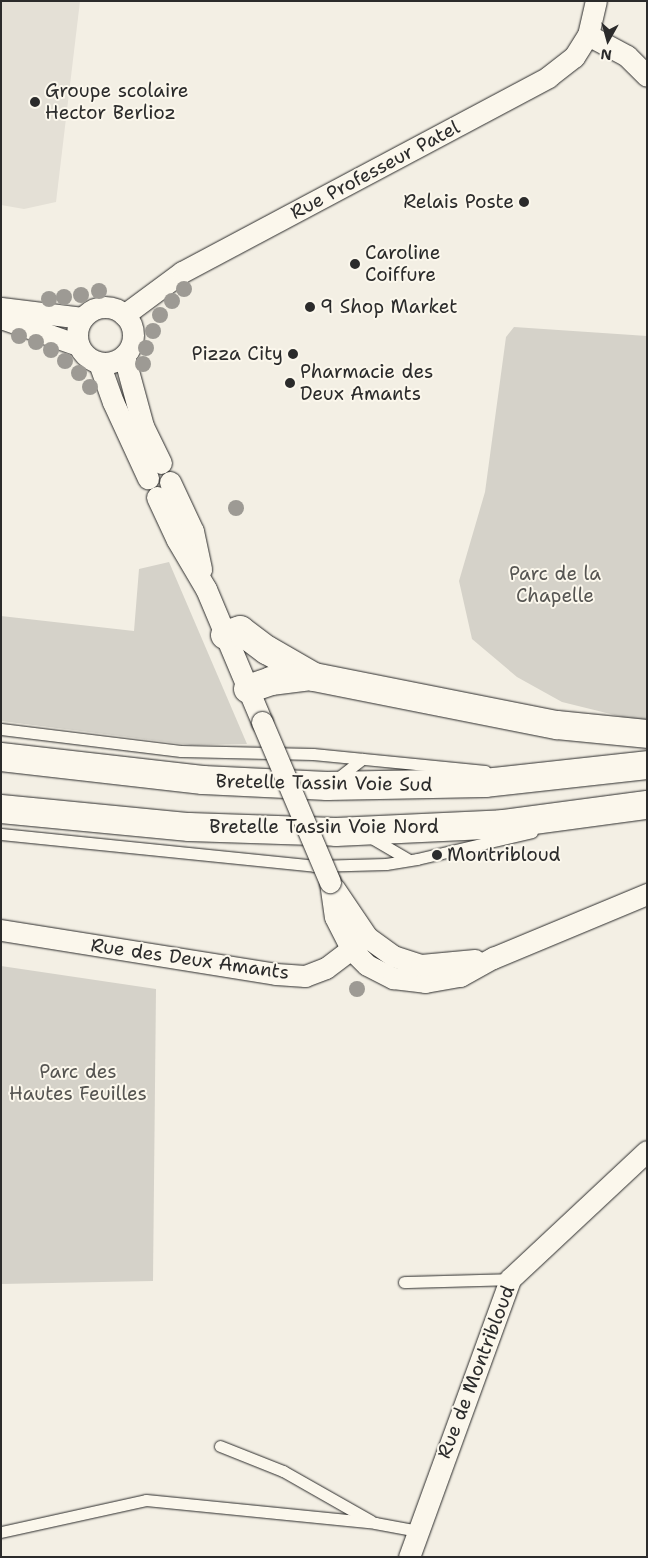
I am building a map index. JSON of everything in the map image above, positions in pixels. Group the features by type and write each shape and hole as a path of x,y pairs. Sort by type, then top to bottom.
{"main road":[{"path":"225,635 240,630 309,676"},
{"path":"248,690 271,681 309,676 548,723 647,734"},
{"name":"Bretelle Tassin Voie Sud","path":"1,757 138,774 327,786 420,786 554,777 647,765"},
{"name":"Bretelle Tassin Voie Nord","path":"1,809 189,827 360,831 504,824 608,812 647,805"}],"street":[{"name":"Rue Professeur Patel","path":"124,315 182,272 548,77 574,57 588,35 596,1"},
{"path":"588,35 627,56 647,76"},
{"path":"1,318 78,345 90,359 99,363 116,361 124,356 132,340 133,331 124,315 116,309 98,307 82,318 78,326 78,345"},
{"path":"1,308 82,318"},
{"path":"124,356 177,540 206,589 330,882 336,917 360,944 367,965 393,978 425,982 460,976 493,958 647,894"},
{"path":"99,363 113,402 159,480"},
{"name":"Rue des Deux Amants","path":"1,930 276,974 305,976 326,968 360,944"},
{"name":"Rue de Montribloud","path":"409,1557 510,1279 647,1150"}],"lane":[{"path":"1,729 181,751 313,754 554,777"},
{"path":"327,786 362,759"},
{"path":"1,834 314,866 409,860 479,847 608,812"},
{"path":"360,831 409,860"},
{"path":"404,1282 510,1279"},
{"path":"220,1446 283,1471 375,1523"},
{"path":"1,1532 146,1500 375,1523 418,1531"}],"shaded area":[{"name":"Groupe scolaire Hector Berlioz","path":"1,1 80,1 56,202 24,209 1,205"}],"green space":[{"name":"Parc de la Chapelle","path":"514,327 647,336 647,723 562,702 517,677 472,639 459,581 485,492 506,337"},
{"path":"169,562 247,744 191,745 1,721 1,616 134,631 139,569"},
{"name":"Parc des Hautes Feuilles","path":"1,966 156,989 153,1281 1,1284"}],"place":[{"name":"Groupe scolaire Hector Berlioz","path":"35,102"},
{"name":"Relais Poste","path":"524,202"},
{"name":"Caroline Coiffure","path":"355,264"},
{"name":"9 Shop Market","path":"310,307"},
{"name":"Pizza City","path":"293,354"},
{"name":"Pharmacie des Deux Amants","path":"290,383"},
{"name":"Montribloud","path":"437,855"}]}
